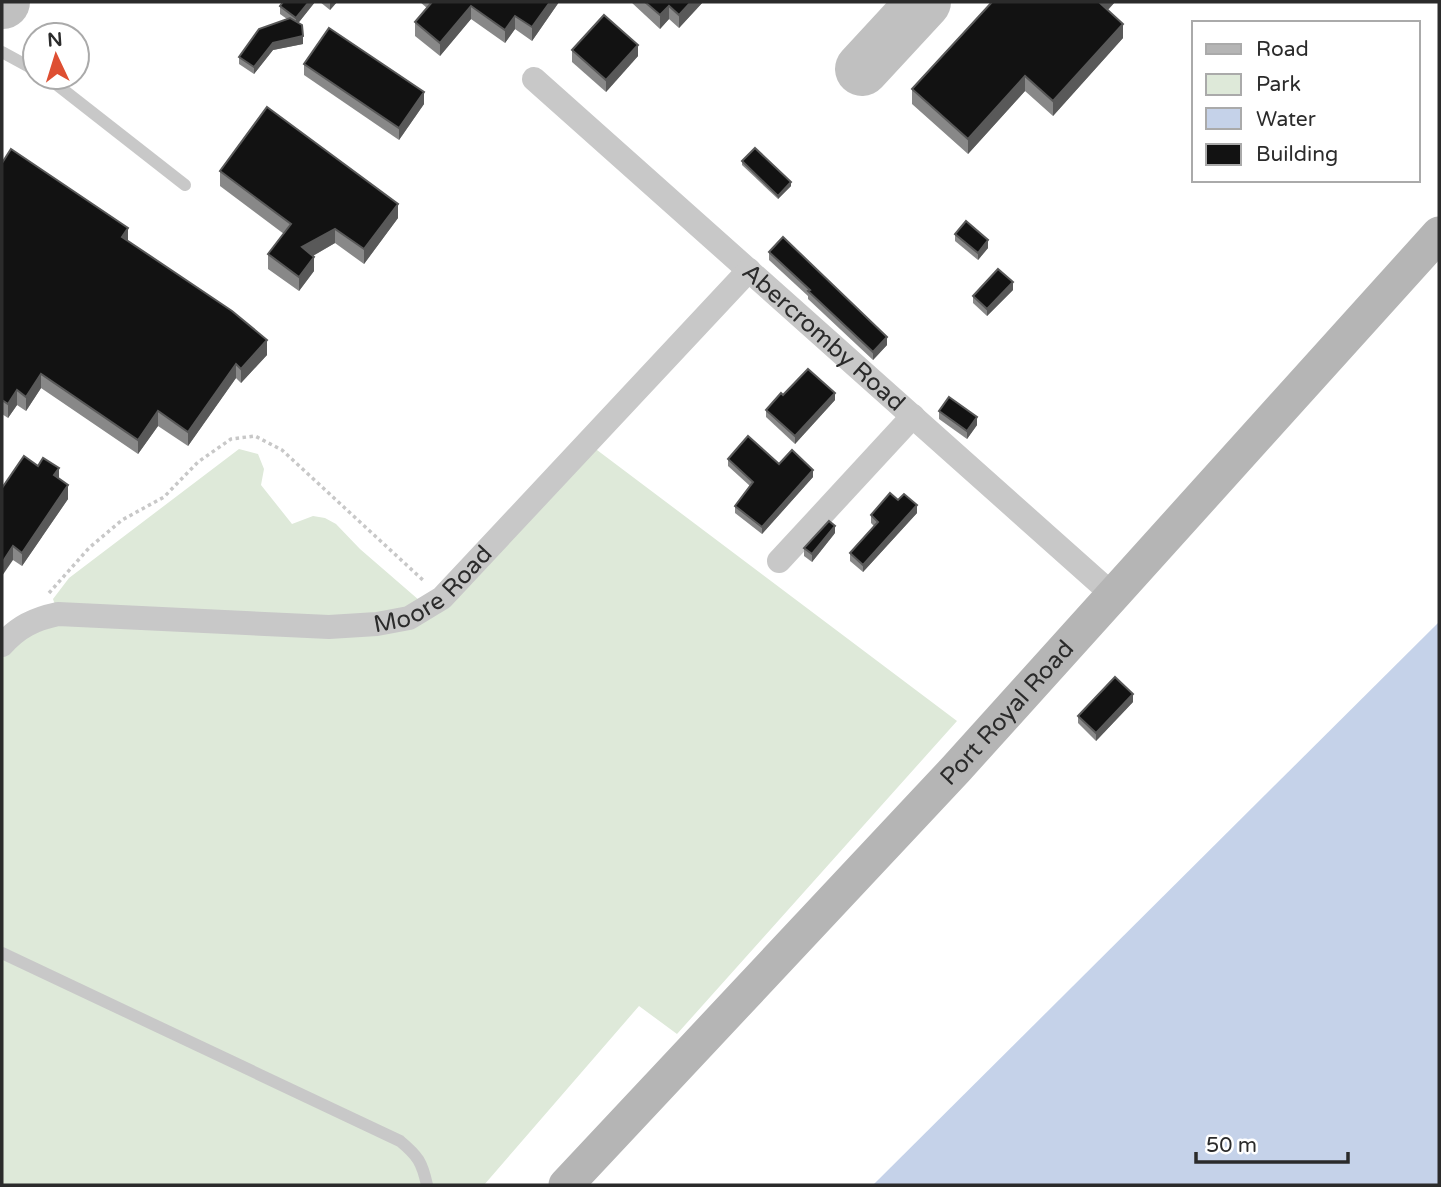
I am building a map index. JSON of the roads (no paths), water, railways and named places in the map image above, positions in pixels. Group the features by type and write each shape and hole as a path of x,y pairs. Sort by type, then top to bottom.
{"main road":[{"name":"Port Royal Road","path":"566,1185 956,769 1439,234"}],"street":[{"name":"Abercromby Road","path":"534,79 1113,595"},
{"name":"Moore Road","path":"2,645 15,631 37,618 58,614 329,627 377,624 409,618 442,597 749,270"},
{"path":"779,561 913,416"}],"lane":[{"path":"2,52 21,62"},
{"path":"65,91 185,185"},
{"path":"2,953 400,1141 417,1155 427,1185"}],"water":[{"path":"1439,622 1439,1185 873,1185"}]}
